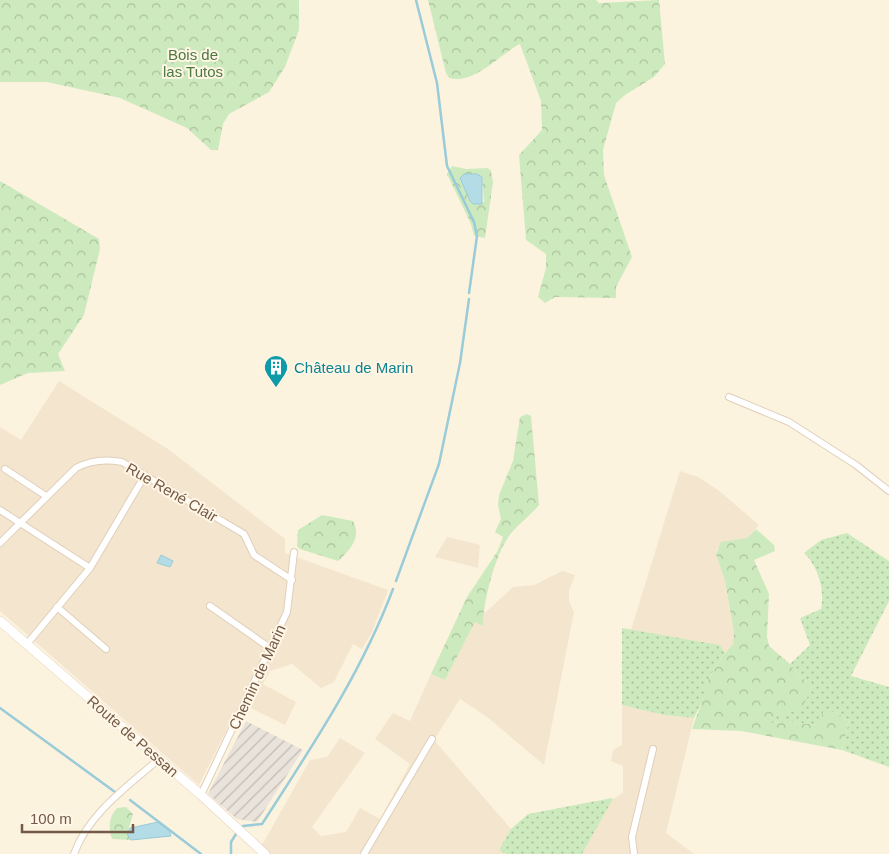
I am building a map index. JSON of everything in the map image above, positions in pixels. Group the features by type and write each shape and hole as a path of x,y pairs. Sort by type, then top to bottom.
{"main road":[{"name":"Route de Pessan","path":"0,621 159,758 265,854"}],"street":[{"path":"729,397 789,422 856,465 889,491"},
{"name":"Rue René Clair","path":"0,542 76,468 99,460 122,462 244,534 254,555 292,580"},
{"path":"5,469 46,496"},
{"path":"27,644 90,568 145,475"},
{"path":"0,510 90,568"},
{"name":"Chemin de Marin","path":"201,796 287,612 294,552"},
{"path":"210,606 270,648"},
{"path":"57,607 106,649"},
{"path":"364,854 432,739"},
{"path":"634,854 632,837 652,749"},
{"path":"74,854 85,830 116,797 159,758"}],"shaded area":[{"path":"59,381 168,449 285,539 285,553 388,590 372,632 362,649 353,644 334,682 321,688 292,664 270,671 263,684 296,702 285,725 240,703 199,785 0,611 0,427 21,440"},
{"path":"680,471 698,477 718,490 759,525 747,538 717,548 716,554 725,581 734,632 733,644 725,653 720,645 631,630"},
{"path":"447,537 480,545 478,568 435,557"},
{"path":"562,571 575,575 569,591 569,601 574,612 544,765 487,717 460,699 434,740 511,829 499,850 506,854 271,854 262,845 310,760 327,757 340,738 365,753 312,827 321,836 346,832 360,808 380,819 410,764 375,739 393,713 410,721 431,674 445,680 475,622 513,587 534,585"},
{"path":"622,705 664,715 694,718 666,833 694,854 582,854 613,799 623,793 623,766 611,761 613,750 622,745"},
{"path":"246,721 303,750 257,822 237,819 208,794"}],"green space":[{"name":"Bois de las Tutos","path":"0,0 299,0 299,30 285,67 269,92 229,114 223,124 218,150 211,150 187,128 120,98 47,82 0,82"},
{"path":"428,0 596,0 599,3 659,0 665,64 654,77 625,95 616,103 603,150 604,175 632,257 616,287 616,298 555,297 545,303 538,297 546,268 546,254 526,240 519,155 542,130 541,101 520,44 477,73 458,79 449,78 446,73"},
{"path":"452,166 466,169 488,168 491,171 493,182 485,238 474,236 471,224 447,174","holes":["482,177 484,202 473,204 460,178"]},
{"path":"0,181 99,239 100,249 84,315 58,354 65,371 28,373 0,385"},
{"path":"527,414 531,416 539,505 512,532 504,544 491,579 485,604 483,626 475,622 445,680 431,674 467,597 497,552 503,537 495,532 501,519 498,505 499,495 513,461 520,417"},
{"path":"322,515 353,521 356,532 355,538 347,552 338,561 300,549 297,546 298,530"},
{"path":"756,529 774,545 775,551 754,560 769,594 767,637 769,646 790,664 800,677 810,683 808,696 801,710 765,719 769,723 788,722 819,725 823,712 835,712 849,720 842,750 741,731 692,729 705,693 706,683 733,644 734,632 725,581 716,554 721,542 747,538"},
{"path":"847,533 889,561 889,601 851,676 889,687 889,767 842,750 849,720 835,712 819,725 788,722 769,723 765,719 782,714 810,683 800,677 790,664 810,645 800,618 821,609 822,602 821,586 817,571 804,553 821,540"},
{"path":"622,628 720,645 725,653 706,683 706,693 694,718 664,715 622,705"},
{"path":"612,798 582,854 506,854 499,850 511,829 528,814"},
{"path":"126,807 133,814 127,834 131,840 112,839 110,826 112,815 117,808"}],"water":[{"path":"464,174 477,174 482,177 482,204 473,204 470,201 460,178"},
{"path":"161,555 173,561 170,567 157,563"},
{"path":"158,822 169,830 171,836 131,840 127,834 130,828"}],"waterway":[{"path":"416,0 437,83 447,166 474,222 477,236 469,293"},
{"path":"396,581 439,464 460,363 469,299"},
{"path":"243,826 262,824 299,767 334,710 366,651 393,589"},
{"path":"0,708 115,792"},
{"path":"130,800 201,854"},
{"path":"231,854 231,842 236,834"}],"place":[{"name":"Château de Marin","path":"276,388"}]}
